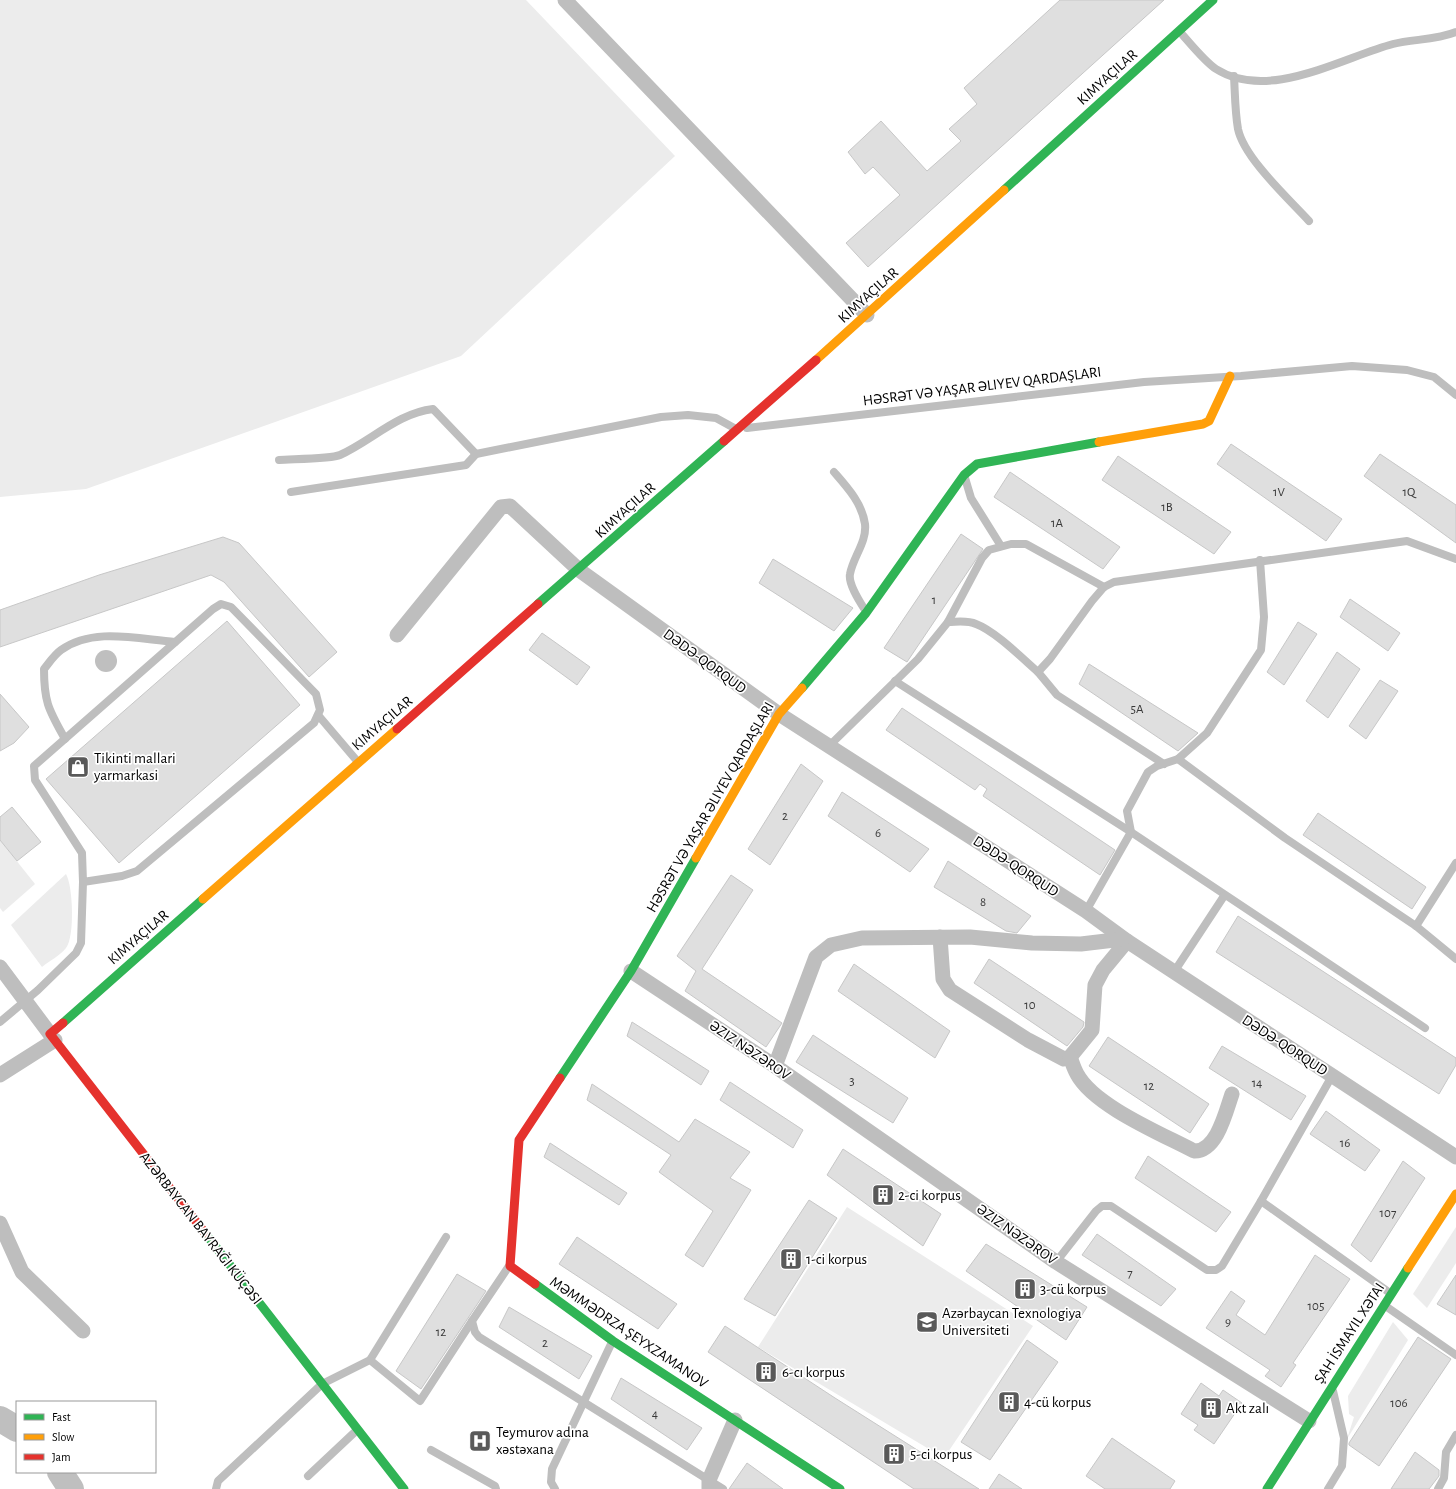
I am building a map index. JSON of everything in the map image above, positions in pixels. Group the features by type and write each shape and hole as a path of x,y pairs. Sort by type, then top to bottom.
{"street":[{"path":"565,0 867,315"},
{"path":"0,1075 53,1037 358,762 579,570 867,315 1213,0"},
{"path":"510,1266 519,1140 631,971 779,714 866,613 964,476 977,464 1203,424 1209,421 1230,376"},
{"name":"DƏDƏ-QORQUD","path":"397,635 501,508 510,506 579,570 779,714 1086,911 1125,940 1456,1157"},
{"path":"940,937 943,979 950,990 1050,1053 1064,1059 1070,1057 1092,1030 1095,985 1103,970 1125,940"},
{"path":"774,1066 816,957 831,945 862,938 970,937 1032,943 1081,944 1125,940"},
{"path":"0,967 404,1489"},
{"name":"ƏZIZ NƏZƏROV","path":"631,971 774,1066 1056,1262 1309,1421"},
{"path":"1070,1057 1077,1075 1092,1092 1120,1113 1194,1151 1201,1151 1206,1148 1217,1135 1232,1094"},
{"path":"1268,1489 1309,1421 1456,1194"},
{"path":"0,1223 22,1272 83,1331"},
{"name":"MƏMMƏDRZA ŞEYXZAMANOV","path":"510,1266 613,1341 840,1489"},
{"path":"709,1485 735,1420"}],"lane":[{"path":"1179,31 1215,69 1255,82 1281,79 1321,69 1393,44 1456,32"},
{"path":"1234,76 1238,130 1246,148 1265,173 1309,221"},
{"path":"291,492 466,465 476,454 661,417 688,415 716,418 737,429 1144,382 1352,366 1407,370 1434,377 1456,395"},
{"path":"278,460 338,456 396,422 420,410 433,409 476,454"},
{"path":"834,472 856,498 865,523 865,536 850,575 856,596 866,613"},
{"path":"964,476 971,498 1001,546"},
{"path":"1038,672 1050,659 1092,601 1104,587 1114,582 1407,540 1456,559"},
{"path":"829,746 918,659 948,622 982,558 989,550 1011,544 1026,544 1104,587"},
{"path":"1086,911 1131,832 1127,811 1148,772 1178,759 1207,733 1262,650 1264,617 1260,560"},
{"path":"0,1022 26,1002 76,953 82,943 82,853 35,780 34,766 213,609 221,604 231,607 316,694 320,710 314,723 137,871 122,876 83,882"},
{"path":"948,622 964,621 975,623 986,629 1038,672 1057,695 1164,764"},
{"path":"65,739 48,709 44,691 44,669 60,651 78,640 101,636 175,642"},
{"path":"895,681 1131,832 1224,896 1425,1028"},
{"path":"318,715 358,762"},
{"path":"1178,759 1285,838 1416,926 1456,959"},
{"path":"1416,926 1456,863"},
{"path":"1174,972 1224,896"},
{"path":"1056,1262 1096,1210 1102,1206 1111,1206 1207,1270 1216,1270 1222,1266 1262,1200 1332,1076"},
{"path":"1262,1200 1391,1294"},
{"path":"216,1489 218,1481 322,1384 370,1360 446,1237"},
{"path":"370,1360 420,1401 510,1266"},
{"path":"1384,1305 1456,1355"},
{"path":"472,1321 475,1332 479,1337 584,1401 709,1485 723,1489"},
{"path":"555,1489 551,1482 552,1469 613,1341"},
{"path":"1328,1489 1342,1466 1344,1438 1332,1385"},
{"path":"308,1476 358,1430"},
{"path":"1438,1489 1444,1478 1446,1452 1456,1436"},
{"path":"431,1450 495,1486 496,1489"}],"shaded area":[{"path":"0,0 526,0 675,156 461,356 86,489 0,497"},
{"path":"106,650 114,653 117,661 114,669 106,672 98,669 95,661 98,653"},
{"path":"0,840 35,884 3,912 0,908"},
{"path":"66,874 70,889 72,911 69,942 61,953 42,967 11,925"},
{"path":"847,1207 1033,1326 944,1458 758,1347"},
{"path":"1456,1227 1456,1263 1427,1308 1413,1294"},
{"path":"1393,1322 1408,1340 1347,1439 1354,1417 1349,1414 1348,1396"}],"building":[{"path":"1060,0 1164,0 868,267 846,243 900,195 873,167 865,174 848,152 881,121 927,171 961,141 949,129 977,104 964,88"},
{"path":"1231,444 1342,519 1326,541 1217,464"},
{"path":"1380,454 1456,505 1456,543 1364,476"},
{"path":"1118,456 1231,532 1214,554 1102,480"},
{"path":"1010,472 1120,547 1103,569 994,497"},
{"path":"961,534 983,549 907,662 884,648"},
{"path":"223,537 239,543 337,652 309,677 224,582 211,575 0,647 0,610 99,575"},
{"path":"773,559 853,608 834,631 759,583"},
{"path":"1350,599 1400,633 1388,651 1340,617"},
{"path":"227,621 300,705 119,863 46,779"},
{"path":"1298,622 1317,634 1284,685 1267,672"},
{"path":"542,633 590,667 577,685 529,650"},
{"path":"1337,652 1360,669 1328,718 1306,701"},
{"path":"1089,664 1198,733 1178,751 1079,684"},
{"path":"1380,680 1398,691 1366,739 1349,726"},
{"path":"0,694 29,727 14,743 0,751"},
{"path":"902,708 1115,850 1100,875 983,796 987,789 980,784 975,790 886,730"},
{"path":"801,764 823,781 770,865 748,849"},
{"path":"842,792 929,849 910,872 828,816"},
{"path":"12,807 41,842 17,861 0,840 0,817"},
{"path":"1318,813 1426,887 1412,909 1303,835"},
{"path":"948,861 1031,916 1017,933 1006,931 934,887"},
{"path":"731,875 753,890 702,969 782,1023 766,1047 685,991 696,971 677,956"},
{"path":"1238,916 1456,1058 1456,1065 1439,1094 1216,952"},
{"path":"989,959 1084,1022 1083,1027 1067,1046 974,983"},
{"path":"854,964 950,1031 935,1058 838,991"},
{"path":"632,1022 709,1071 701,1085 627,1036"},
{"path":"813,1035 908,1098 893,1123 796,1062"},
{"path":"1108,1037 1209,1104 1190,1133 1089,1066"},
{"path":"1222,1046 1306,1096 1291,1120 1209,1068"},
{"path":"730,1082 803,1130 793,1148 720,1100"},
{"path":"592,1084 679,1142 695,1119 750,1152 730,1178 751,1190 703,1267 685,1255 713,1211 659,1172 671,1155 587,1100"},
{"path":"1326,1111 1380,1150 1365,1171 1310,1134"},
{"path":"550,1143 627,1193 619,1205 544,1157"},
{"name":"2-ci korpus","path":"843,1149 941,1214 923,1246 827,1175"},
{"path":"1148,1156 1231,1212 1216,1232 1135,1178"},
{"path":"1403,1161 1425,1178 1371,1262 1351,1245"},
{"name":"1-ci korpus","path":"809,1200 837,1218 775,1316 744,1299"},
{"path":"1097,1234 1176,1289 1161,1306 1082,1255"},
{"path":"577,1237 677,1304 658,1329 559,1264"},
{"name":"3-cü korpus","path":"986,1244 1087,1307 1066,1340 966,1271"},
{"path":"1315,1255 1350,1279 1293,1363 1296,1365 1281,1387 1265,1376 1270,1370 1206,1328 1231,1291 1245,1301 1236,1315 1265,1335"},
{"path":"457,1274 486,1291 421,1389 396,1371"},
{"path":"1456,1275 1456,1315 1437,1304"},
{"path":"509,1307 592,1356 579,1379 499,1327"},
{"path":"725,1326 979,1489 914,1489 708,1352"},
{"path":"1418,1337 1451,1359 1379,1466 1349,1445 1349,1443"},
{"name":"4-cü korpus","path":"1027,1340 1058,1362 990,1460 961,1442"},
{"path":"621,1378 702,1428 687,1450 611,1399"},
{"name":"Akt zalı","path":"1201,1383 1219,1396 1223,1390 1242,1403 1214,1444 1194,1430 1198,1425 1181,1414"},
{"path":"1112,1438 1175,1481 1170,1489 1105,1489 1086,1476"},
{"path":"1415,1452 1439,1470 1439,1476 1429,1489 1391,1489"},
{"path":"747,1463 783,1489 729,1489"},
{"path":"999,1474 1022,1489 989,1489"}],"waterway":[{"path":"0,1419 16,1428"},
{"path":"61,1473 71,1489"}],"traffic: fast":[{"path":"1004,190 1213,0"},
{"path":"538,604 724,441"},
{"path":"802,688 866,613 964,475 977,464 1099,442"},
{"path":"560,1078 631,971 696,858"},
{"path":"63,1023 203,899"},
{"path":"205,1233 404,1489"},
{"path":"1267,1489 1408,1268"},
{"path":"535,1284 613,1341 840,1489"}],"traffic: slow":[{"path":"816,360 1004,190"},
{"path":"1099,442 1203,424 1209,421 1230,376"},
{"path":"696,858 779,714 802,688"},
{"path":"203,899 397,729"},
{"path":"1408,1268 1456,1194"}],"traffic: jam":[{"path":"724,441 816,360"},
{"path":"397,729 538,604"},
{"path":"63,1023 50,1034 205,1233"},
{"path":"535,1284 510,1266 519,1140 560,1078"}],"place":[{"name":"Tikinti mallari yarmarkasi","path":"78,767"},
{"name":"2-ci korpus","path":"883,1195"},
{"name":"1-ci korpus","path":"791,1259"},
{"name":"3-cü korpus","path":"1025,1289"},
{"name":"Azərbaycan Texnologiya Universiteti","path":"927,1322"},
{"name":"6-cı korpus","path":"766,1372"},
{"name":"4-cü korpus","path":"1009,1402"},
{"name":"Akt zalı","path":"1211,1408"},
{"name":"Teymurov adına xəstəxana","path":"480,1441"},
{"name":"5-ci korpus","path":"894,1454"}]}
